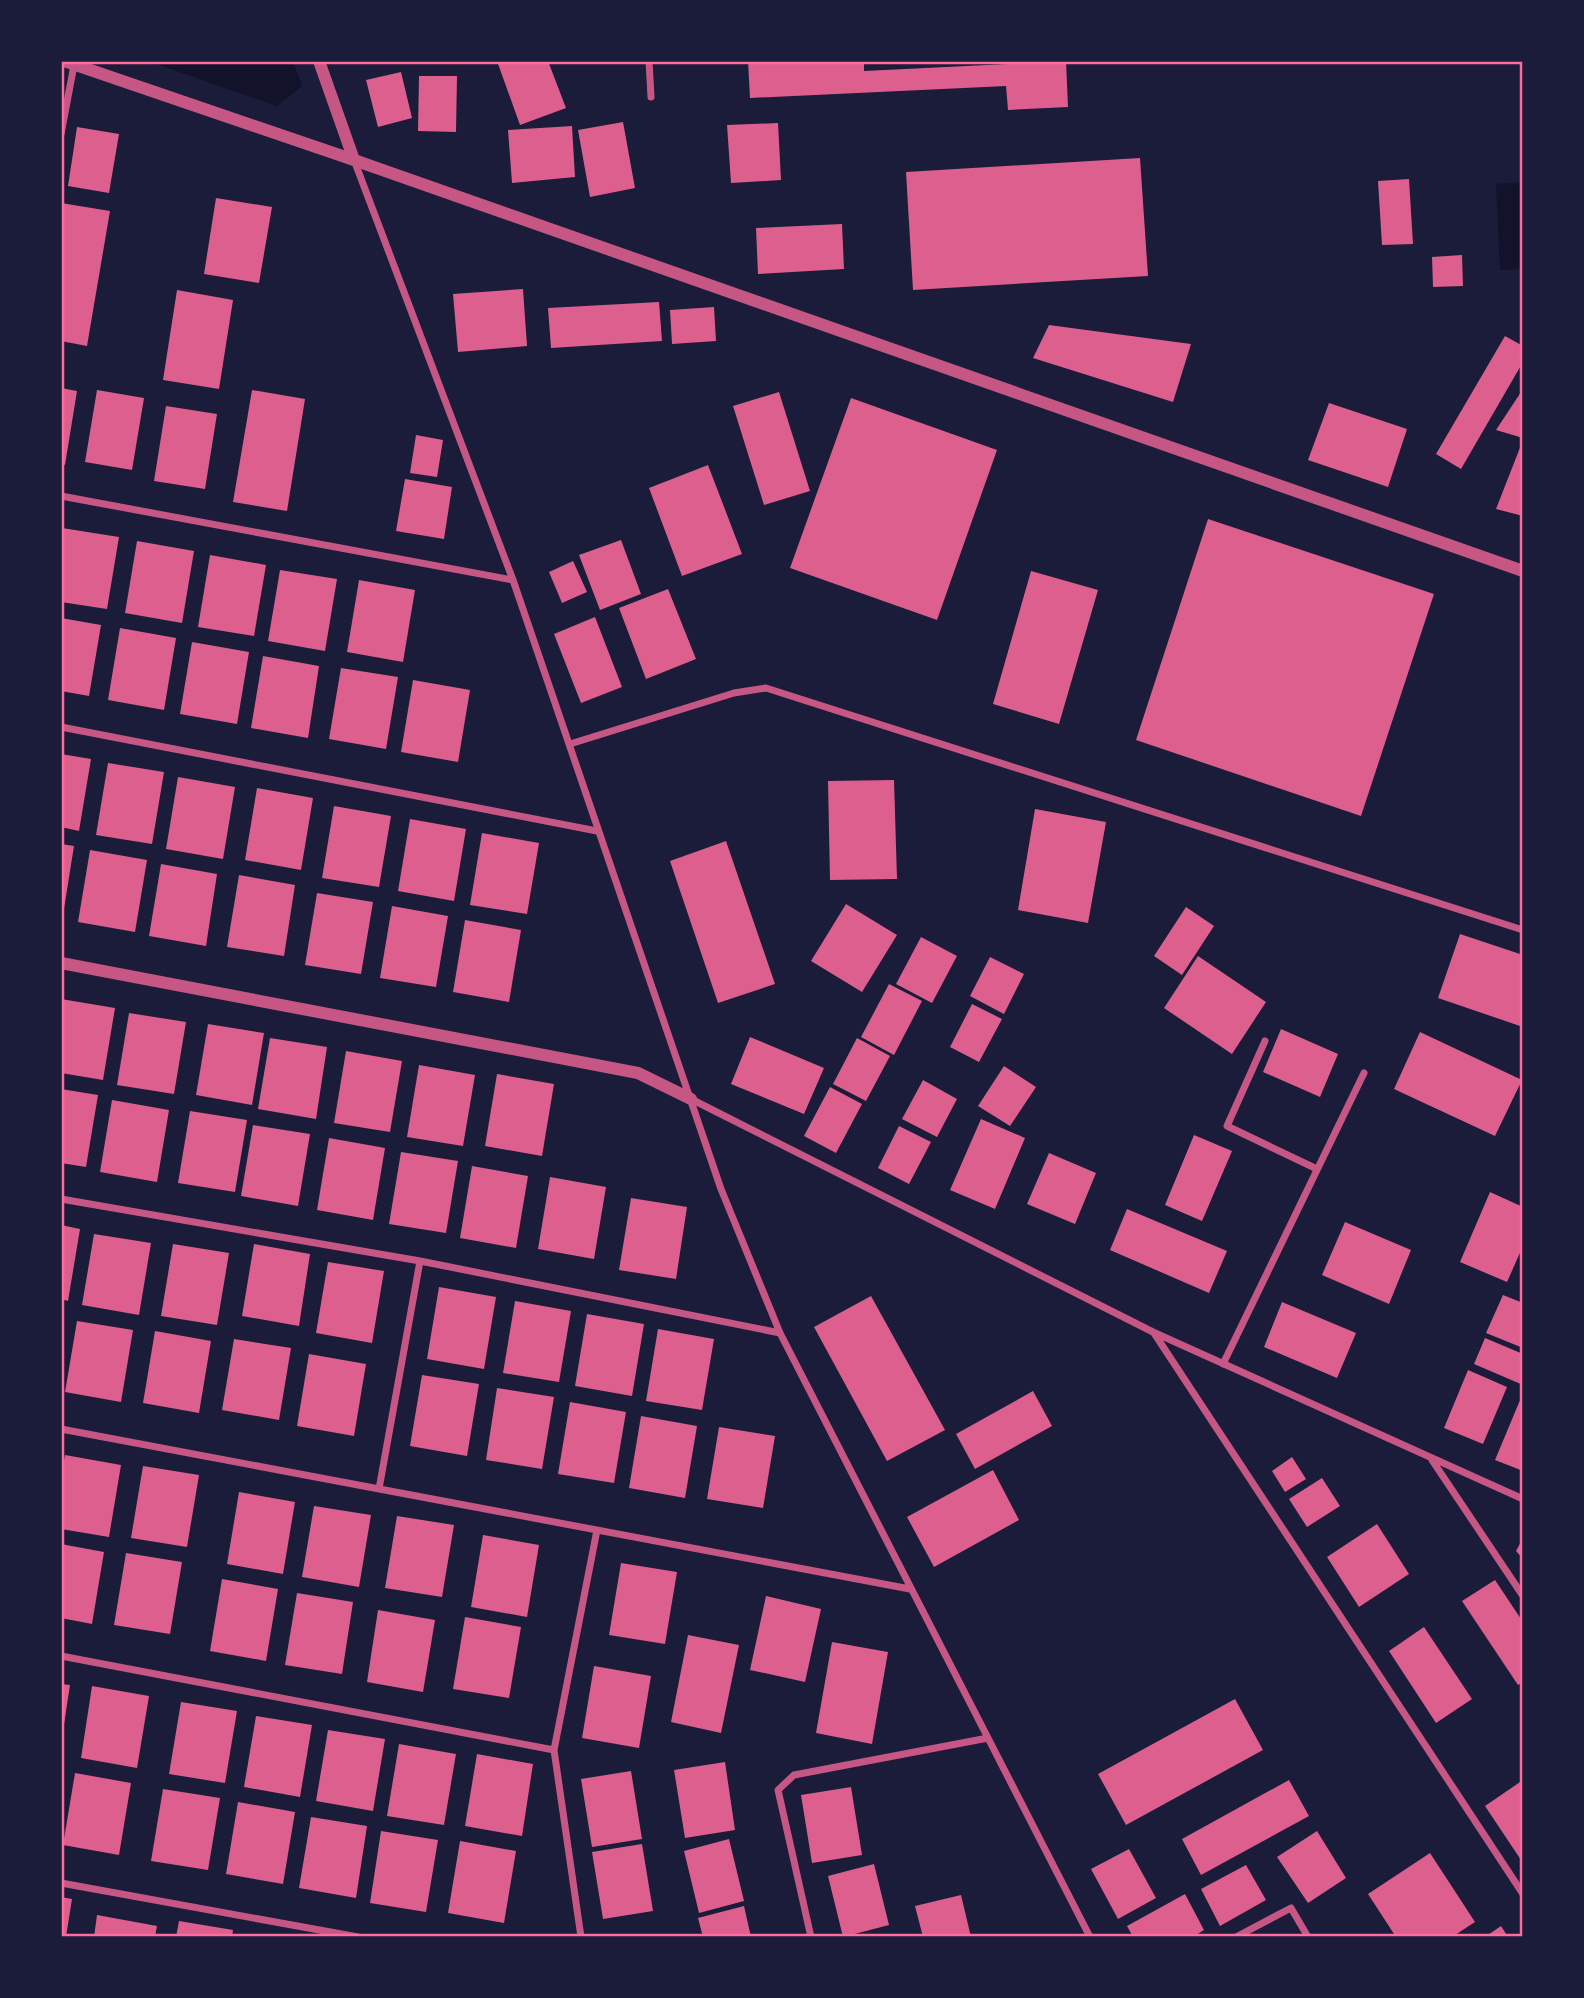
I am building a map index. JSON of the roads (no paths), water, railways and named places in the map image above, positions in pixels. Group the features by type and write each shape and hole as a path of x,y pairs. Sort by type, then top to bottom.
{"street":[{"path":"319,61 513,580 720,1189 780,1334 1090,1937"},
{"path":"649,61 651,97"},
{"path":"61,134 69,63 354,160 1523,571"},
{"path":"61,496 513,580"},
{"path":"570,744 734,692 766,688 1523,930"},
{"path":"61,727 597,831"},
{"path":"61,963 638,1073 1153,1332 1523,1499"},
{"path":"1265,1041 1227,1126 1317,1169"},
{"path":"1223,1364 1364,1073"},
{"path":"61,1199 420,1261 780,1334"},
{"path":"379,1489 420,1261"},
{"path":"1153,1332 1523,1894"},
{"path":"61,1429 910,1589"},
{"path":"1431,1458 1523,1596"},
{"path":"581,1937 555,1750 597,1530"},
{"path":"61,1656 555,1750"},
{"path":"811,1937 778,1790 794,1775 988,1738"},
{"path":"61,1883 358,1937"},
{"path":"1236,1937 1291,1908 1308,1937"}]}
